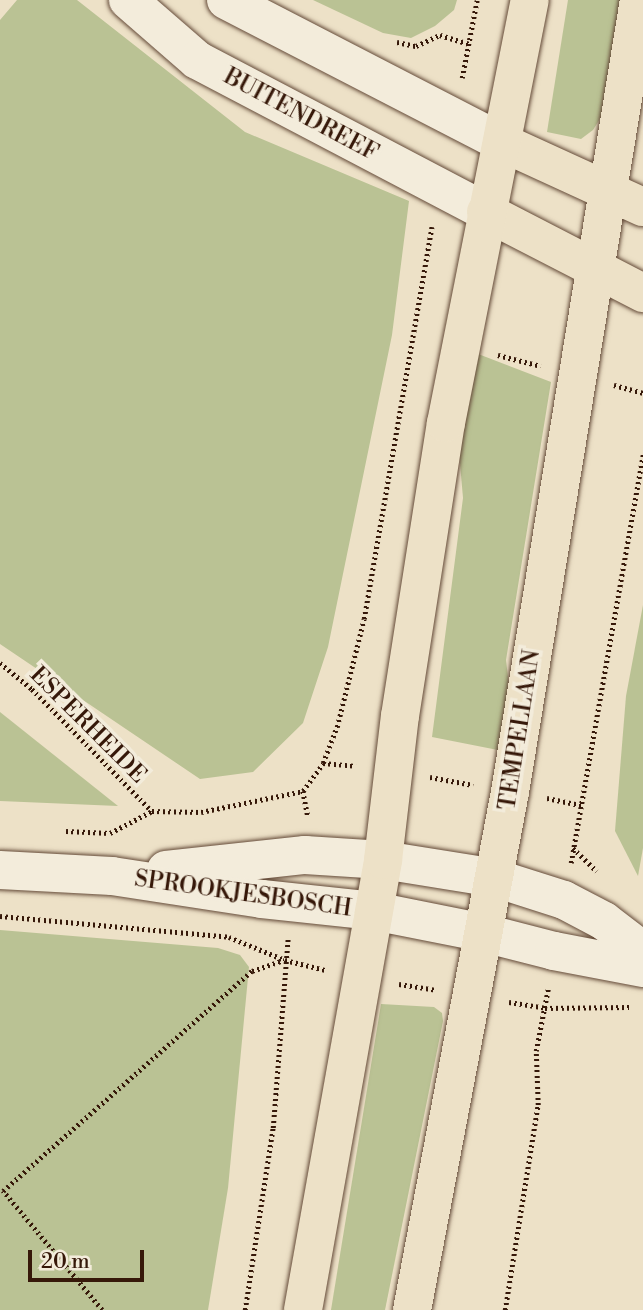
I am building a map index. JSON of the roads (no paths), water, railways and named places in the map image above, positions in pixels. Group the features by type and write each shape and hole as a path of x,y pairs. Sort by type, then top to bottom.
{"main road":[{"path":"303,1310 383,860 393,769 446,423 530,0"},
{"name":"TEMPELLAAN","path":"412,1310 510,792 639,0"},
{"path":"503,143 643,207"},
{"path":"486,212 643,293"}],"street":[{"name":"BUITENDREEF","path":"128,0 197,60 486,212"},
{"path":"226,0 503,143"},
{"name":"SPROOKJESBOSCH","path":"112,876 305,855 383,860 495,878 564,900 604,921 643,951"},
{"name":"SPROOKJESBOSCH","path":"0,870 112,876 262,899 374,911 643,968"}]}
